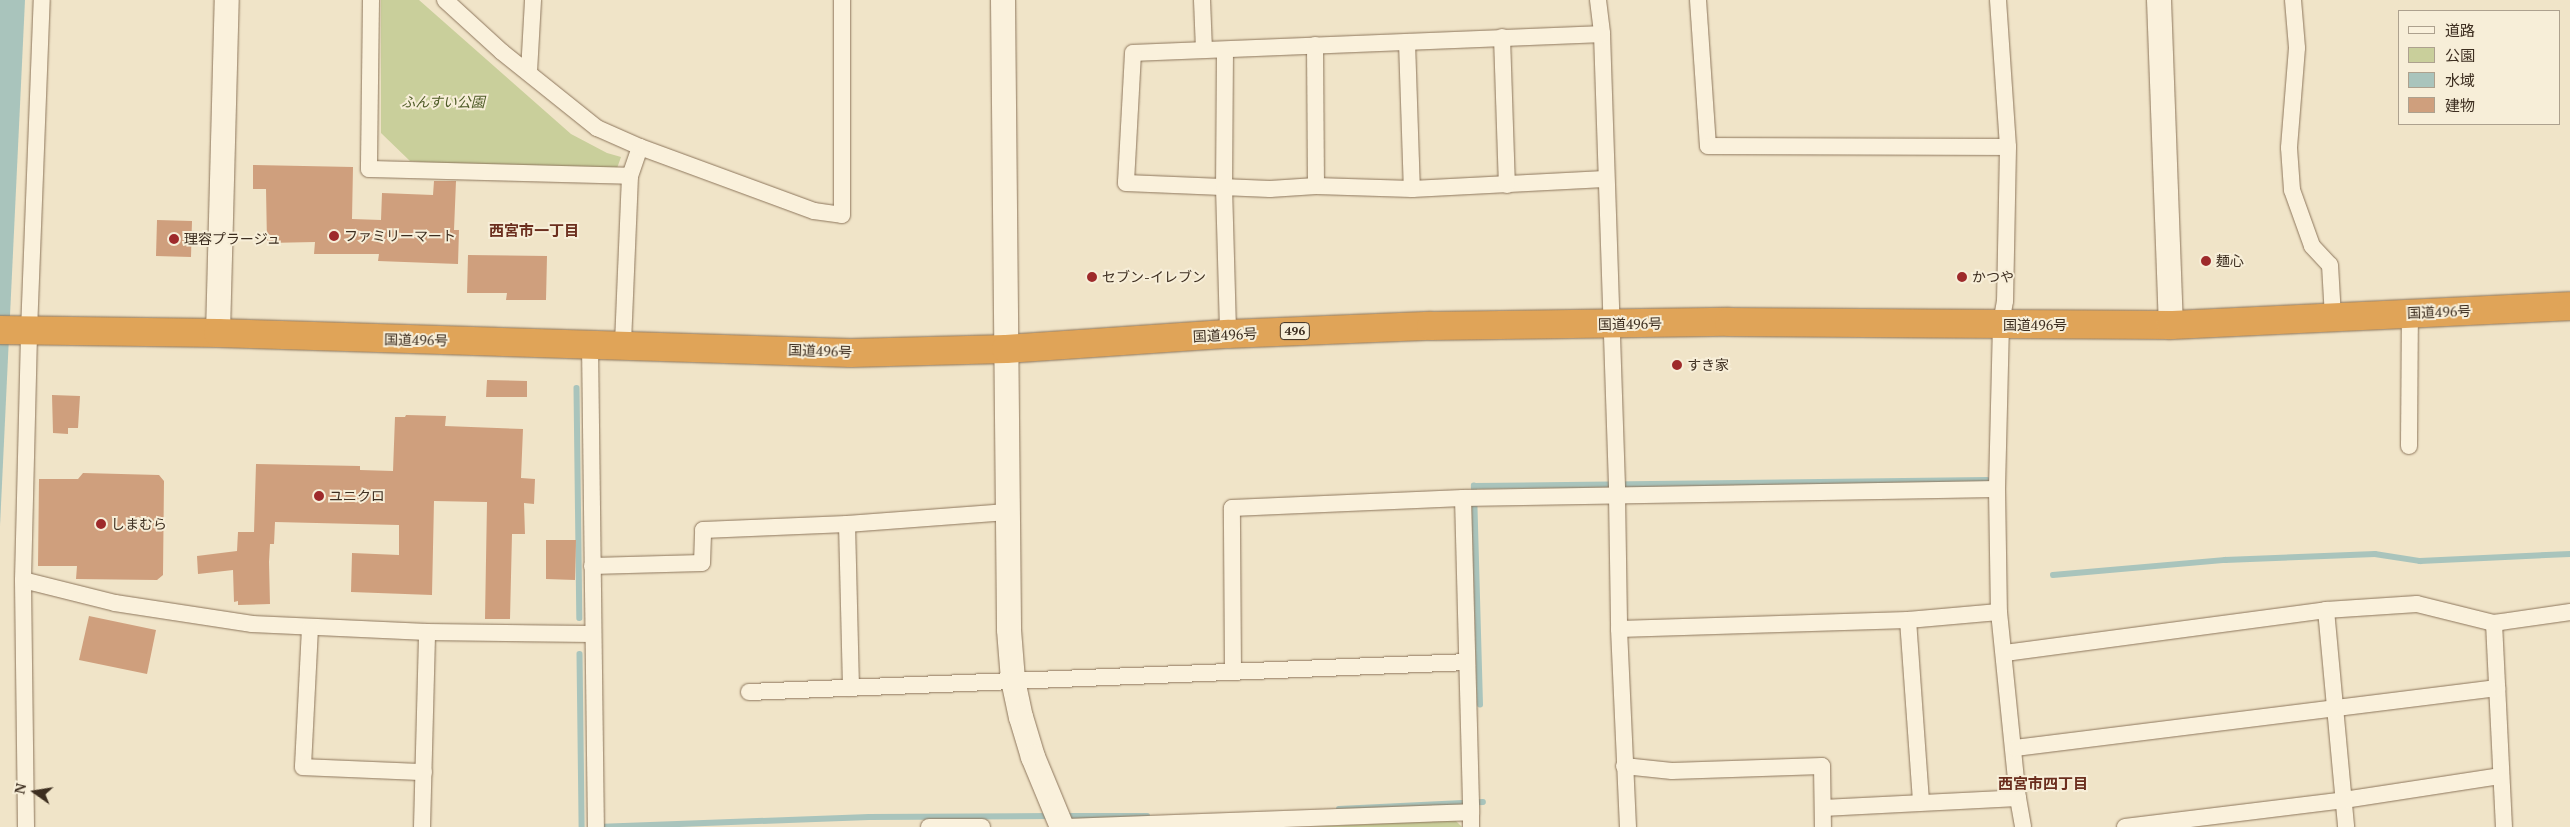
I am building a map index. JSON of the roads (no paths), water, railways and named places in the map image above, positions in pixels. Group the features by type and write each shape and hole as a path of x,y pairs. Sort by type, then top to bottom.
{"highway":[{"name":"国道496号","path":"16,330 218,333 851,353 1006,349 1228,334 1431,326 1729,322 2171,325 2570,306"}],"street":[{"path":"26,827 23,580 16,330 42,0"},
{"path":"218,333 227,0"},
{"path":"371,0 369,169 630,176"},
{"path":"445,0 502,52 597,128 640,147 814,212 842,215 842,0"},
{"path":"529,72 533,0"},
{"path":"1003,0 1009,630 1013,680 1033,757 1062,827"},
{"path":"1202,0 1204,49"},
{"path":"1598,0 1602,34 1605,179 1617,495 1619,629 1628,827"},
{"path":"1698,0 1708,146 2008,147"},
{"path":"1998,0 2008,147 2005,301 2001,324 1997,490 1999,612 2015,748 2018,798 2023,827"},
{"path":"2159,0 2171,325"},
{"path":"2293,0 2296,48 2289,148 2292,190 2312,246 2330,265 2333,317"},
{"path":"1602,34 1133,53 1126,183 1270,189 1316,186 1412,189 1605,179"},
{"path":"1502,37 1507,185"},
{"path":"1407,42 1412,189"},
{"path":"1315,45 1316,186"},
{"path":"1225,50 1224,187 1228,334"},
{"path":"623,345 630,176 640,147"},
{"path":"2409,446 2410,313"},
{"path":"590,344 596,827"},
{"path":"1233,672 1232,508 1463,498 1997,490"},
{"path":"1066,827 1471,820 1463,498"},
{"path":"592,566 702,563 703,530 847,524 1008,512"},
{"path":"847,524 851,688"},
{"path":"23,580 125,604 252,624 427,632 594,634"},
{"path":"2005,654 2326,610 2417,604 2494,623 2570,612"},
{"path":"2326,610 2346,827"},
{"path":"1619,629 1908,620 1999,612"},
{"path":"1908,620 1921,802"},
{"path":"2494,623 2504,827"},
{"path":"310,628 303,767 424,772"},
{"path":"422,827 427,632"},
{"path":"750,692 1467,662"},
{"path":"2015,748 2497,688"},
{"path":"1624,766 1672,771 1822,766 1824,827"},
{"path":"2125,827 2344,800 2501,776"},
{"path":"1823,808 2018,798"},
{"path":"929,827 982,827"}],"water":[{"path":"0,0 25,0 0,526"}],"waterway":[{"path":"577,388 580,618"},
{"path":"1480,705 1474,486 1987,480"},
{"path":"2053,575 2225,560 2375,554 2420,561 2570,554"},
{"path":"580,654 582,827"},
{"path":"1339,809 1483,802"},
{"path":"597,827 869,817 1052,816"},
{"path":"1064,816 1147,816"}],"place":[{"name":"ファミリーマート","path":"334,236"},
{"name":"理容プラージュ","path":"174,239"},
{"name":"麺心","path":"2206,261"},
{"name":"セブン-イレブン","path":"1092,277"},
{"name":"かつや","path":"1962,277"},
{"name":"すき家","path":"1677,365"},
{"name":"ユニクロ","path":"319,496"},
{"name":"しまむら","path":"101,524"}],"district":[{"name":"西宮市一丁目","path":"534,231"},
{"name":"西宮市四丁目","path":"2043,784"}],"park label":[{"name":"ふんすい公園","path":"443,102"}]}
